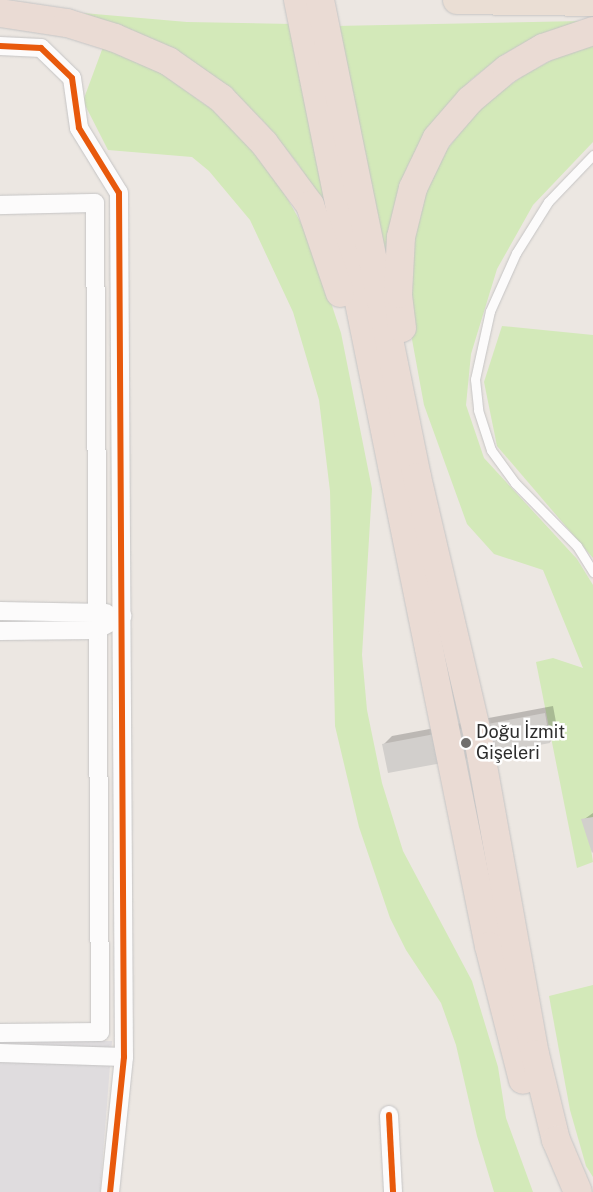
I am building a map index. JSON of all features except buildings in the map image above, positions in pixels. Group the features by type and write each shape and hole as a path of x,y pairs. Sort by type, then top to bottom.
{"highway":[{"path":"298,0 320,55 406,479 489,946 540,1147 558,1192"},
{"path":"320,0 320,55"},
{"path":"457,0 593,2"},
{"path":"0,13 67,23 115,38 168,61 221,98 264,143 297,185 320,231 406,479 478,738 534,1054 556,1140 578,1192"},
{"path":"406,479 398,294 401,237 413,188 437,138 470,100 508,69 543,48 593,31"}],"street":[{"path":"0,46 42,48 72,78 79,128 120,193 124,1057 110,1192"},
{"path":"0,205 95,203 96,630 100,1032 0,1033"},
{"path":"0,611 96,611 122,616"},
{"path":"0,631 96,630 122,616"},
{"path":"0,1053 124,1057"},
{"path":"390,1115 393,1192"}],"lane":[{"path":"593,155 548,202 516,253 490,311 475,379 478,410 491,450 515,483 577,546 593,572"}],"shaded area":[{"path":"0,1041 112,1041 100,1192 0,1192"}],"green space":[{"path":"83,13 187,22 292,24 334,239 321,201 298,164 264,122 230,89 122,27"},
{"path":"582,21 529,40 501,56 472,79 446,106 408,165 395,203 387,275 335,26"},
{"path":"593,43 593,142 533,205 497,269 471,354 466,405 484,458 577,559 593,585 593,817 589,837 593,862 577,868 536,662 553,658 583,668 543,570 494,554 467,524 424,405 409,323 408,247 420,198 445,152 482,105 524,75 576,47"},
{"path":"103,47 155,69 213,110 249,144 286,196 310,239 341,333 372,489 362,655 367,710 382,783 403,851 472,981 498,1067 506,1118 533,1192 494,1192 477,1136 456,1045 441,1003 406,950 390,918 359,827 335,726 330,491 319,400 293,312 250,220 209,171 192,157 108,150 83,101"},
{"path":"502,326 593,335 593,558 497,446 484,382"},
{"path":"593,985 593,1177 586,1166 570,1110 549,996"}],"cycle path":[{"path":"0,46 41,48 72,78 79,128 119,193 124,1057 110,1192"},
{"path":"389,1115 393,1192"}],"place":[{"name":"Doğu İzmit Gişeleri","path":"466,743"}]}
